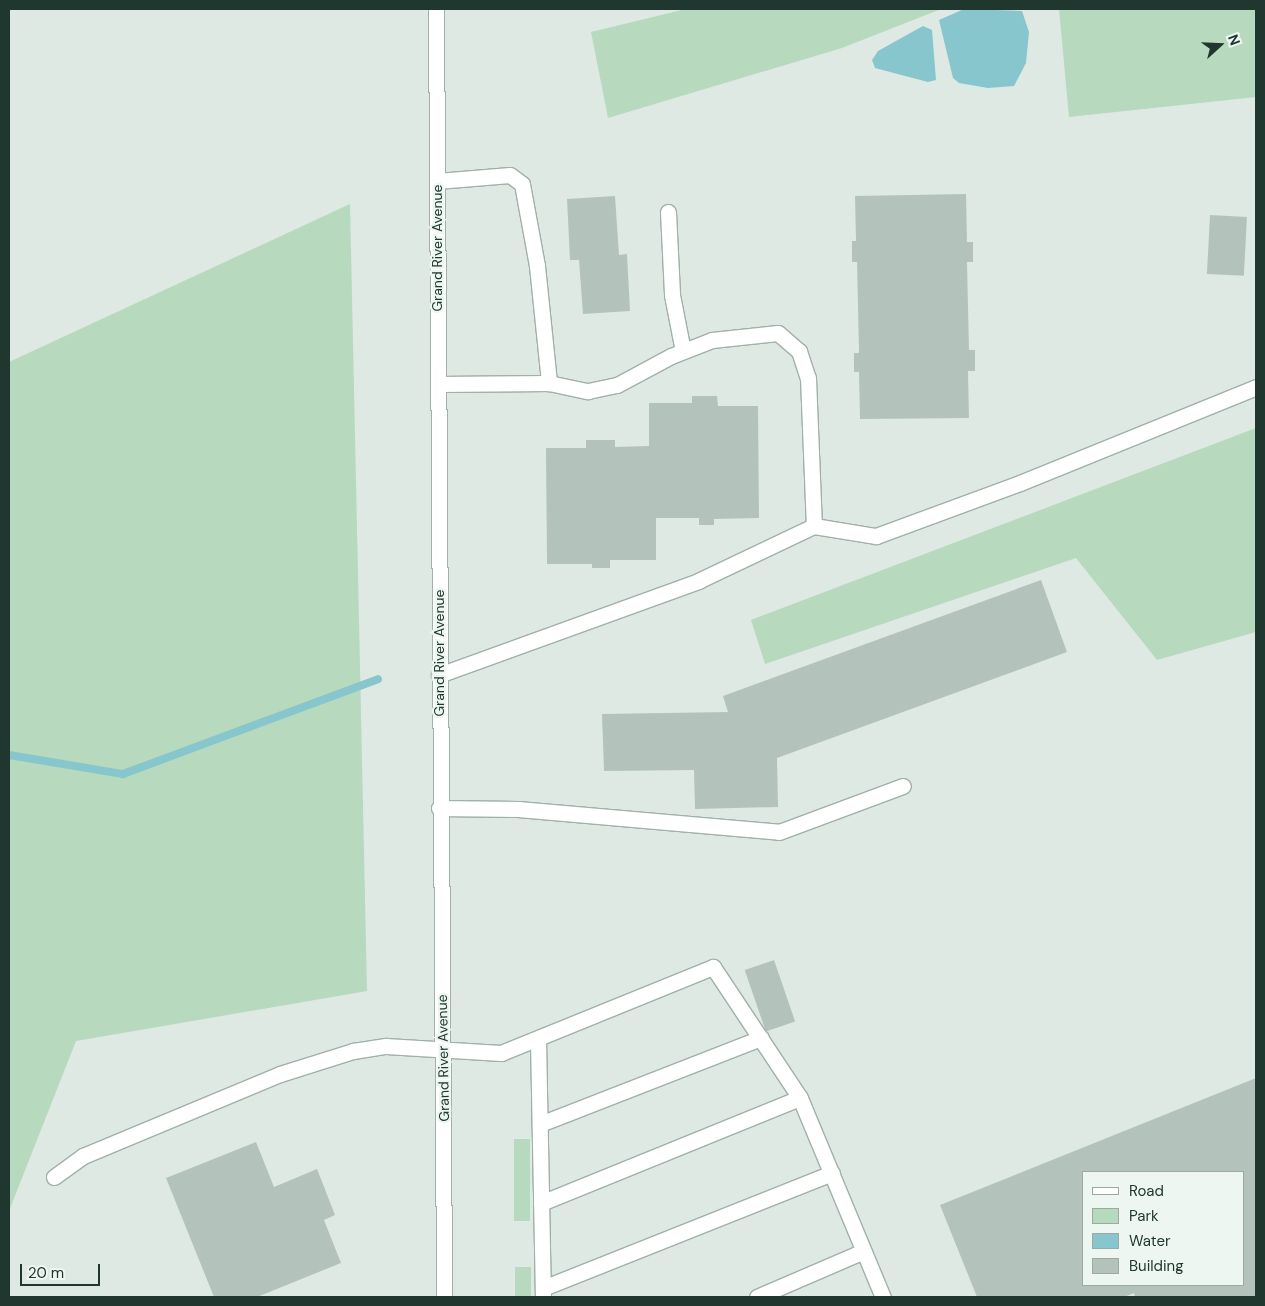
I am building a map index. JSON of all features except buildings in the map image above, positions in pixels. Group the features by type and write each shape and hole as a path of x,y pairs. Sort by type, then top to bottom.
{"main road":[{"name":"Grand River Avenue","path":"436,9 439,808 443,1050 444,1297"},
{"path":"437,181 510,176 522,184 536,266 549,383"},
{"path":"668,212 672,294 683,351"},
{"path":"438,384 549,383 588,391 617,384 683,351 712,340 778,333 799,351 808,378 814,526"},
{"path":"439,675 698,580 814,526 876,536 1020,483 1256,388"},
{"path":"439,808 518,809 779,832 903,786"},
{"path":"54,1177 83,1156 280,1074 354,1051 386,1046 501,1053 713,968 800,1098 883,1297"},
{"path":"538,1038 543,1293 832,1173"},
{"path":"540,1124 761,1038"},
{"path":"541,1204 800,1098"},
{"path":"757,1297 864,1251"}],"green space":[{"path":"686,9 941,9 842,48 608,118 591,32"},
{"path":"1059,9 1256,9 1256,97 1069,117"},
{"path":"350,204 367,991 76,1041 9,1211 9,362"},
{"path":"1256,428 1256,632 1157,660 1076,558 765,664 751,620"},
{"path":"514,1139 530,1139 530,1221 514,1221"},
{"path":"515,1267 531,1267 531,1297 515,1297"}],"water":[{"path":"964,9 1022,11 1029,32 1026,63 1014,86 988,88 959,83 953,78 939,20"},
{"path":"923,26 932,30 936,80 928,82 875,68 872,60 878,51"}],"waterway":[{"path":"9,755 123,774 378,679"}]}
